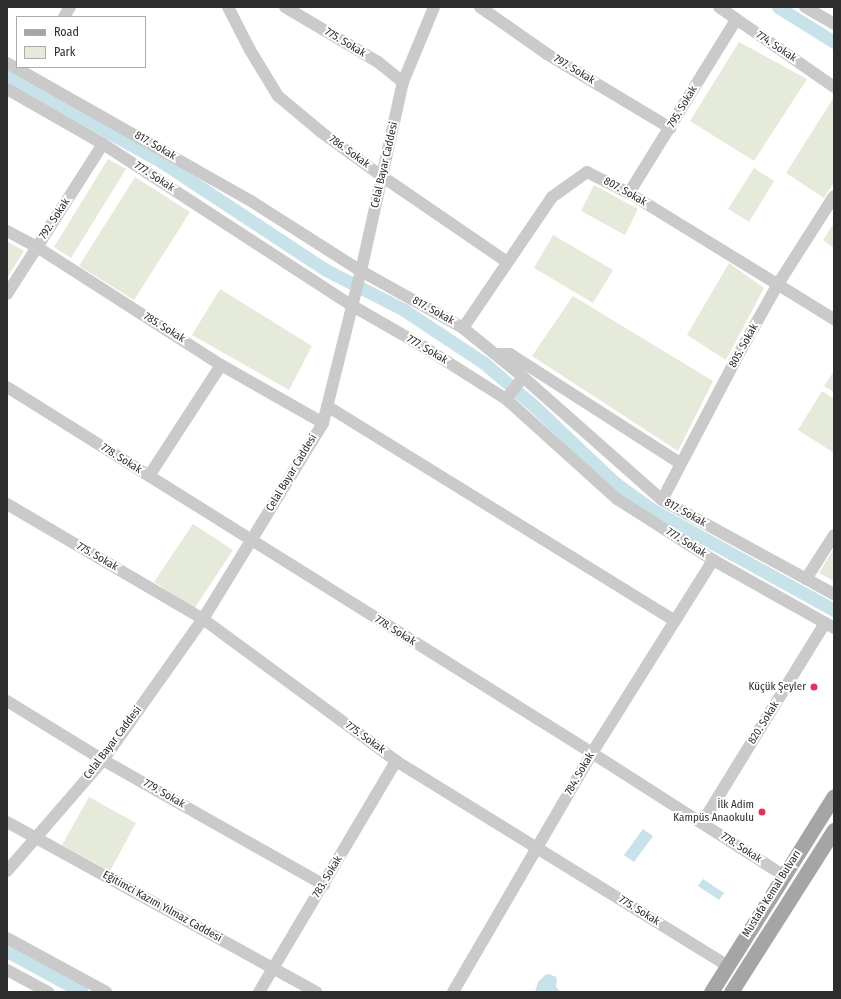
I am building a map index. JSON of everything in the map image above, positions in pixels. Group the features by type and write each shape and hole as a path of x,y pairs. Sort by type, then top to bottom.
{"main road":[{"name":"Mustafa Kemal Bulvarı","path":"711,992 783,875 834,796"},
{"name":"Mustafa Kemal Bulvarı","path":"730,992 834,830"}],"street":[{"path":"65,16 70,7"},
{"name":"786. Sokak","path":"228,7 250,50 278,96 321,132 383,177 507,262"},
{"name":"775. Sokak","path":"285,7 378,62 403,82"},
{"name":"Celal Bayar Caddesi","path":"7,871 103,760 203,619 323,423 351,305 361,271 403,82 434,7"},
{"name":"797. Sokak","path":"480,7 547,54 670,128"},
{"name":"774. Sokak","path":"719,7 834,87"},
{"path":"805,7 834,24"},
{"name":"795. Sokak","path":"629,193 736,20"},
{"name":"817. Sokak","path":"32,71 250,201 361,271 463,328 523,377 662,500 834,594"},
{"name":"777. Sokak","path":"7,89 103,144 351,305 424,347 506,399 617,499 713,560 830,626"},
{"name":"792. Sokak","path":"7,294 103,144"},
{"name":"807. Sokak","path":"463,328 552,196 586,172 629,193 834,319"},
{"name":"805. Sokak","path":"662,500 680,463 778,284 834,196"},
{"name":"785. Sokak","path":"7,230 37,247 221,365 323,423"},
{"path":"495,354 510,354 680,463"},
{"path":"149,476 221,365"},
{"path":"506,399 523,377"},
{"name":"778. Sokak","path":"7,387 250,541 592,753 783,875"},
{"path":"327,406 675,621"},
{"name":"775. Sokak","path":"7,504 203,619 396,761 728,966"},
{"path":"806,579 834,534"},
{"name":"784. Sokak","path":"453,992 592,753 713,560"},
{"name":"820. Sokak","path":"702,823 830,626"},
{"name":"779. Sokak","path":"7,701 103,760 324,885"},
{"name":"783. Sokak","path":"258,992 324,885 396,761"},
{"name":"Eğitimci Kazım Yılmaz Caddesi","path":"7,822 316,992"},
{"path":"7,938 106,992"},
{"path":"7,970 48,992"}],"green space":[{"path":"739,42 807,79 754,161 690,121"},
{"path":"834,97 834,182 824,198 786,173"},
{"path":"108,159 126,169 71,258 54,247"},
{"path":"754,168 774,181 749,222 728,209"},
{"path":"135,177 190,212 134,300 79,266"},
{"path":"594,185 638,209 625,235 581,211"},
{"path":"834,223 834,248 823,240"},
{"path":"553,235 613,270 593,303 534,268"},
{"path":"7,241 24,251 7,278"},
{"path":"729,263 764,288 726,360 687,335"},
{"path":"220,289 312,346 289,390 192,335"},
{"path":"573,296 713,381 678,451 532,356"},
{"path":"834,371 834,392 824,386"},
{"path":"822,391 834,399 834,453 798,430"},
{"path":"193,524 233,550 194,609 154,582"},
{"path":"834,548 834,581 819,573"},
{"path":"89,797 136,823 110,871 62,845"}],"water":[{"path":"643,829 653,836 634,862 624,855"},
{"path":"703,879 724,893 719,900 698,886"},
{"path":"549,974 556,977 556,987 561,992 535,992 538,982 545,975"}],"waterway":[{"path":"778,7 834,42"},
{"path":"7,76 162,162 326,270 404,310 484,363 534,406 614,482 651,509 834,610"},
{"path":"7,951 82,992"}],"place":[{"name":"Küçük Şeyler","path":"814,687"},
{"name":"İlk Adim Kampüs Anaokulu","path":"762,812"}]}
